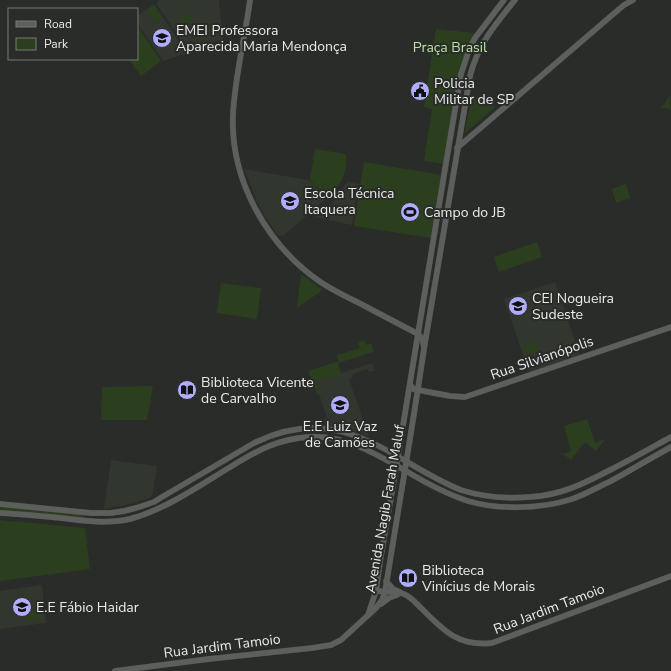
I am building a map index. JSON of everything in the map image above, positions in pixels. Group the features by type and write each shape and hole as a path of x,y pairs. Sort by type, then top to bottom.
{"main road":[{"path":"250,0 236,88 233,126 240,171 255,208 274,238 308,273 333,290 418,334 422,338 424,349"},
{"name":"Avenida Nagib Farah Maluf","path":"368,615 376,591 461,74 469,50 479,32 504,0"},
{"path":"448,148 454,150 459,144 624,5 633,0"},
{"name":"Avenida Nagib Farah Maluf","path":"368,615 382,600 385,592 454,166 472,67 483,43 513,2"},
{"path":"444,172 454,166"},
{"path":"444,172 453,176"},
{"name":"Rua Silvianópolis","path":"418,390 450,396 465,397 671,328"},
{"path":"410,384 413,388 418,390"},
{"path":"0,504 91,513 111,513 124,511 136,508 160,498 265,437 292,430 308,428 336,430 366,439 446,484 462,490 497,497 531,497 548,495 589,482 671,437"},
{"path":"356,445 360,439 358,436"},
{"path":"0,512 92,521 117,521 138,516 161,507 257,451 279,442 316,437 340,440 364,448 433,487 459,498 480,504 502,506 539,506 564,501 598,488 671,447"},
{"path":"364,448 362,442 366,439"},
{"path":"574,488 577,497"},
{"path":"497,497 498,503 502,506"},
{"name":"Rua Jardim Tamoio","path":"376,591 403,594 411,598 447,633 470,643 485,644 492,643 671,576"},
{"path":"386,581 393,589 403,594"},
{"path":"376,608 389,598 403,594"},
{"name":"Rua Jardim Tamoio","path":"115,671 331,645 341,640 368,615"}],"shaded area":[{"path":"160,0 219,0 223,39 189,52 156,3"},
{"name":"EMEI Professora Aparecida Maria Mendonça","path":"154,4 187,53 163,61 138,24 138,15"},
{"name":"Escola Técnica Itaquera","path":"244,169 309,180 327,198 283,236 277,235 258,204"},
{"path":"347,182 358,184 352,225 315,217 336,199"},
{"path":"555,282 580,355 529,371 504,299"},
{"name":"E.E Luiz Vaz de Camões","path":"372,363 375,371 369,372 367,369 352,374 353,378 349,379 369,437 351,430 326,425 324,419 327,418 315,382"},
{"path":"111,460 157,466 152,496 148,499 126,505 104,509"},
{"name":"E.E Fábio Haidar","path":"42,585 46,623 0,629 0,591"}],"green space":[{"path":"154,5 162,18 156,23 147,10"},
{"path":"191,13 194,22 182,26 179,17"},
{"path":"138,27 161,61 141,76 130,60 138,60"},
{"name":"Praça Brasil","path":"436,29 474,33 464,55 459,71 444,164 424,161 432,109 424,107"},
{"path":"670,96 671,110 661,108"},
{"path":"492,97 494,108 465,133 471,98"},
{"path":"315,149 346,154 347,160 345,172 336,189 328,198 310,180"},
{"path":"364,162 442,175 431,238 354,226"},
{"path":"626,184 630,198 616,203 612,189"},
{"path":"537,242 542,257 499,272 494,257"},
{"path":"301,274 323,290 297,308"},
{"path":"221,283 261,288 257,319 217,313"},
{"path":"364,340 366,345 371,343 374,352 338,363 341,374 315,382 319,393 317,394 308,371 339,361 337,355 360,348 358,342"},
{"path":"537,342 539,351 526,355 523,347"},
{"path":"153,386 147,420 101,420 102,387"},
{"path":"587,419 595,443 605,439 596,451 586,443 583,444 571,460 563,454 571,451 564,426"},
{"path":"0,506 84,514 84,518 0,510"},
{"path":"0,520 85,528 90,569 0,581"},
{"path":"42,608 43,619 27,621 26,610"}],"place":[{"name":"EMEI Professora Aparecida Maria Mendonça","path":"162,38"},
{"name":"Policia Militar de SP","path":"420,91"},
{"name":"Escola Técnica Itaquera","path":"290,201"},
{"name":"Campo do JB","path":"410,212"},
{"name":"CEI Nogueira Sudeste","path":"518,306"},
{"name":"Biblioteca Vicente de Carvalho","path":"187,390"},
{"name":"E.E Luiz Vaz de Camões","path":"340,405"},
{"name":"Biblioteca Vinícius de Morais","path":"408,578"},
{"name":"E.E Fábio Haidar","path":"22,607"}]}
